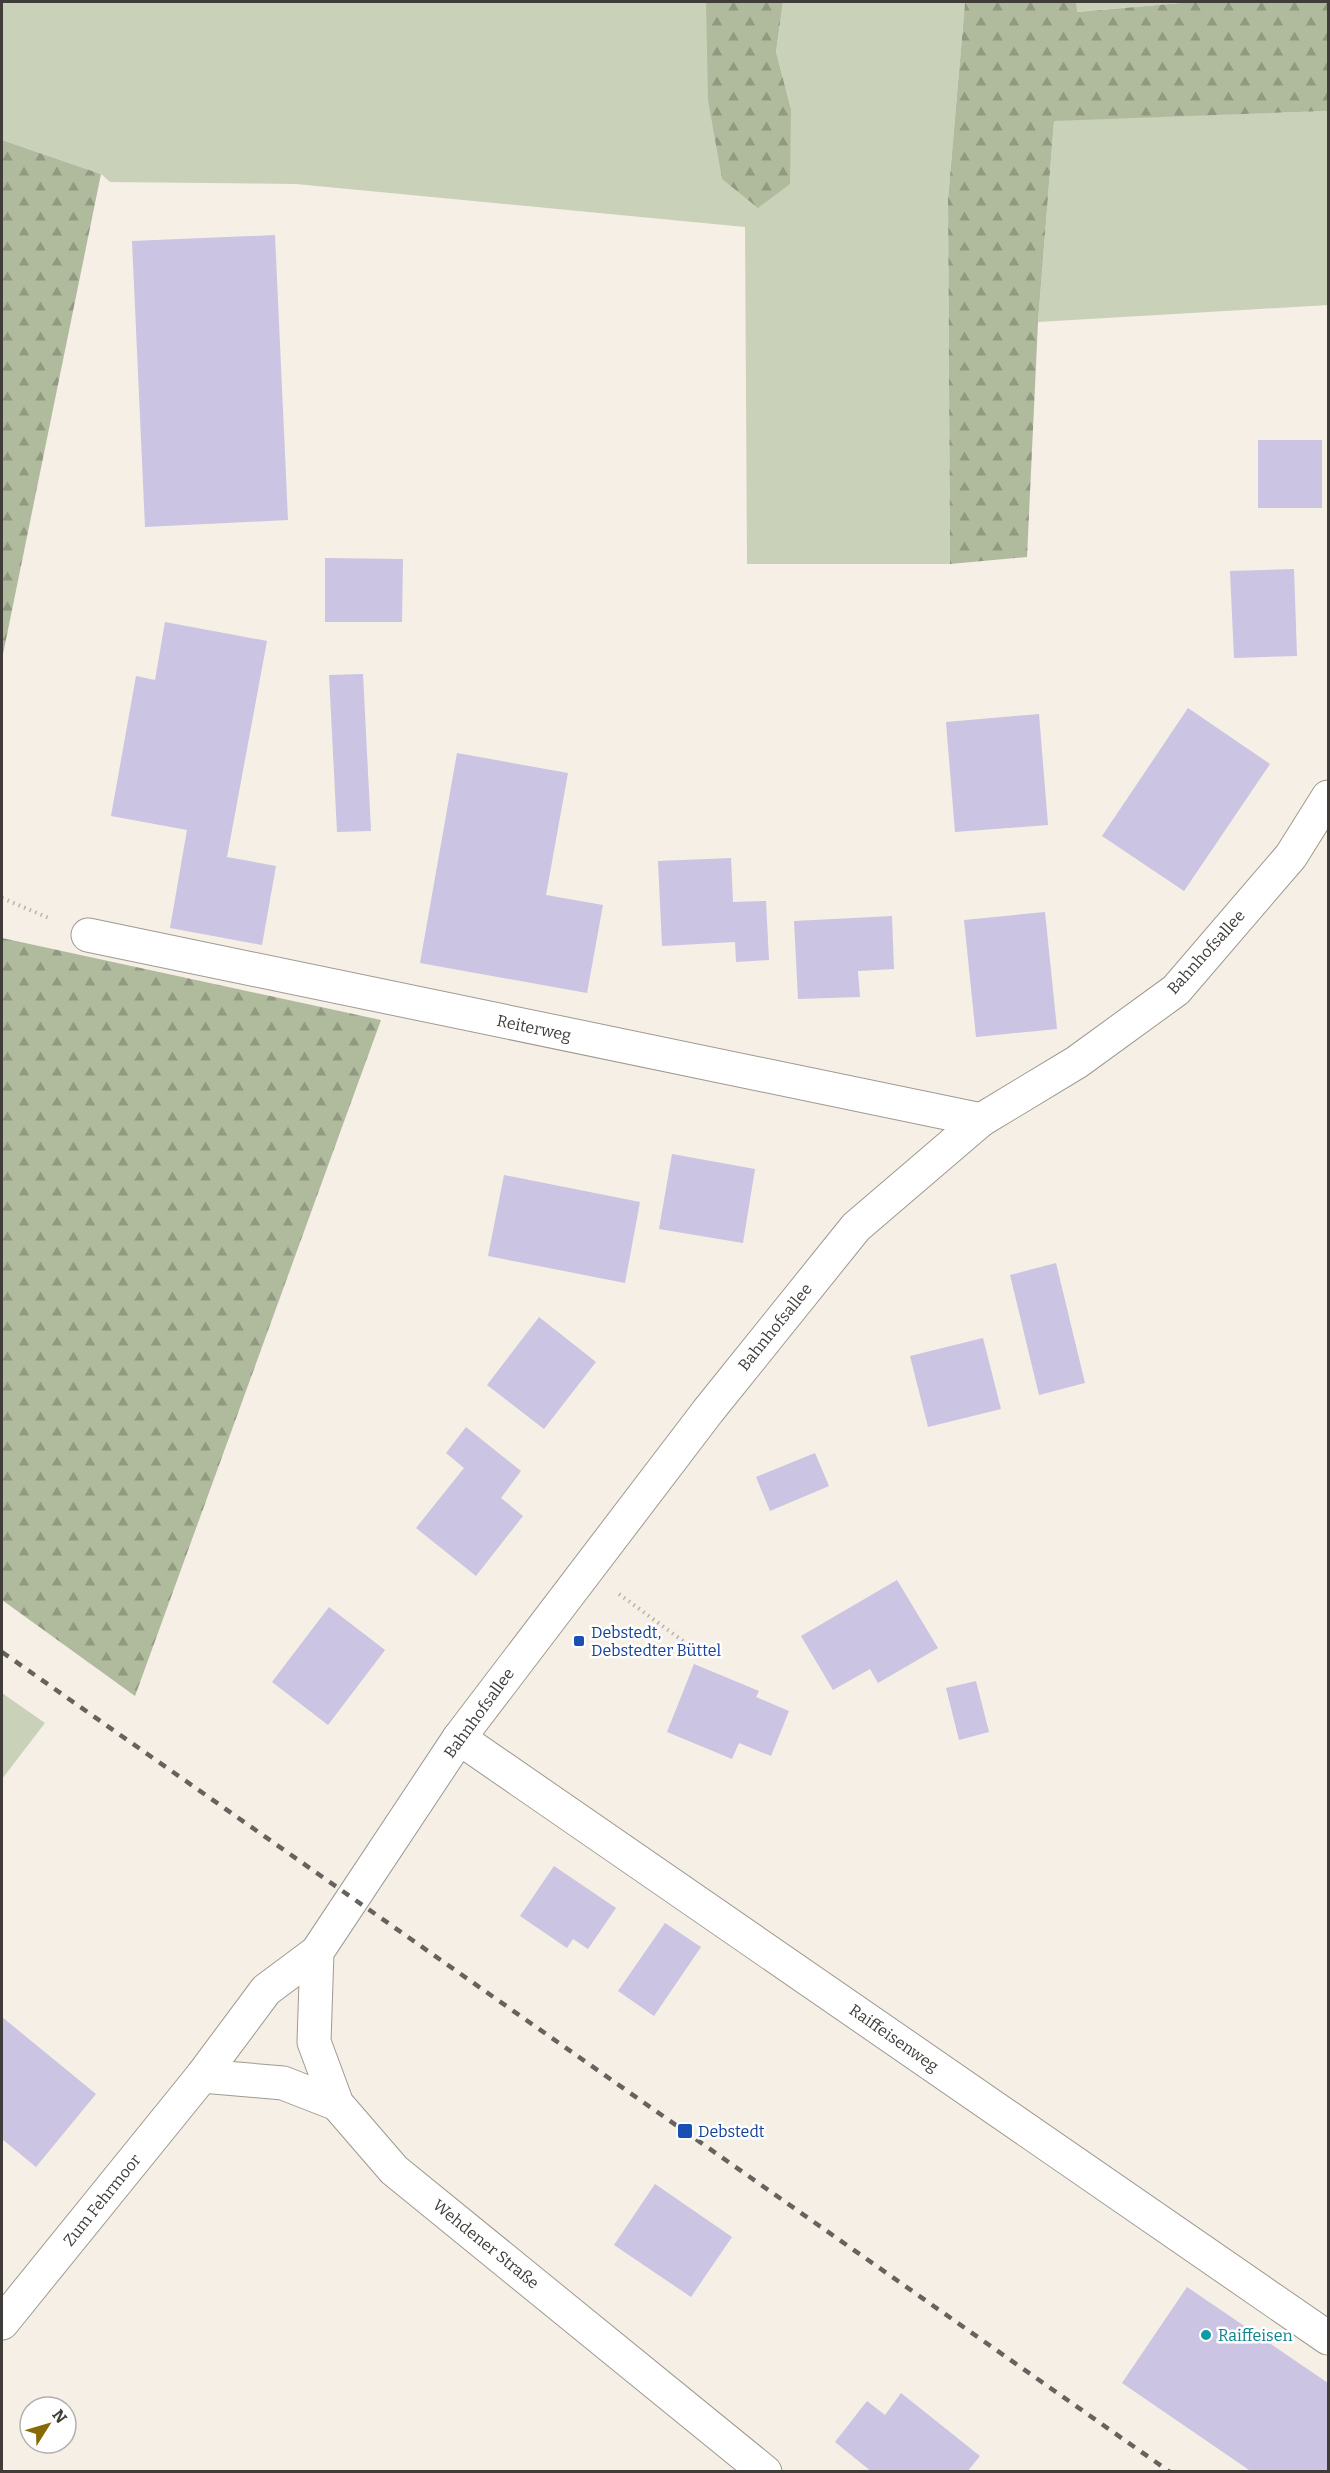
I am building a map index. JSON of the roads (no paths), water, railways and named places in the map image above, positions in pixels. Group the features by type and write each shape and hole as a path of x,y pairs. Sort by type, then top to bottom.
{"street":[{"name":"Bahnhofsallee","path":"317,1952 459,1738 708,1411 856,1227 981,1120 1077,1062 1176,990 1291,856 1329,796"},
{"name":"Reiterweg","path":"88,935 981,1120"},
{"name":"Raiffeisenweg","path":"459,1738 1329,2338"},
{"name":"Zum Fehrmoor","path":"2,2323 202,2076 266,1990 317,1952"},
{"name":"Wehdener Straße","path":"317,1952 314,2042 337,2104 394,2170 765,2472"},
{"path":"202,2076 283,2083 337,2104"}],"railway":[{"path":"2,1652 1170,2472"}],"place":[{"name":"Debstedt, Debstedter Büttel","path":"579,1641"},
{"name":"Debstedt","path":"685,2131"},
{"name":"Raiffeisen","path":"1206,2335"}]}
